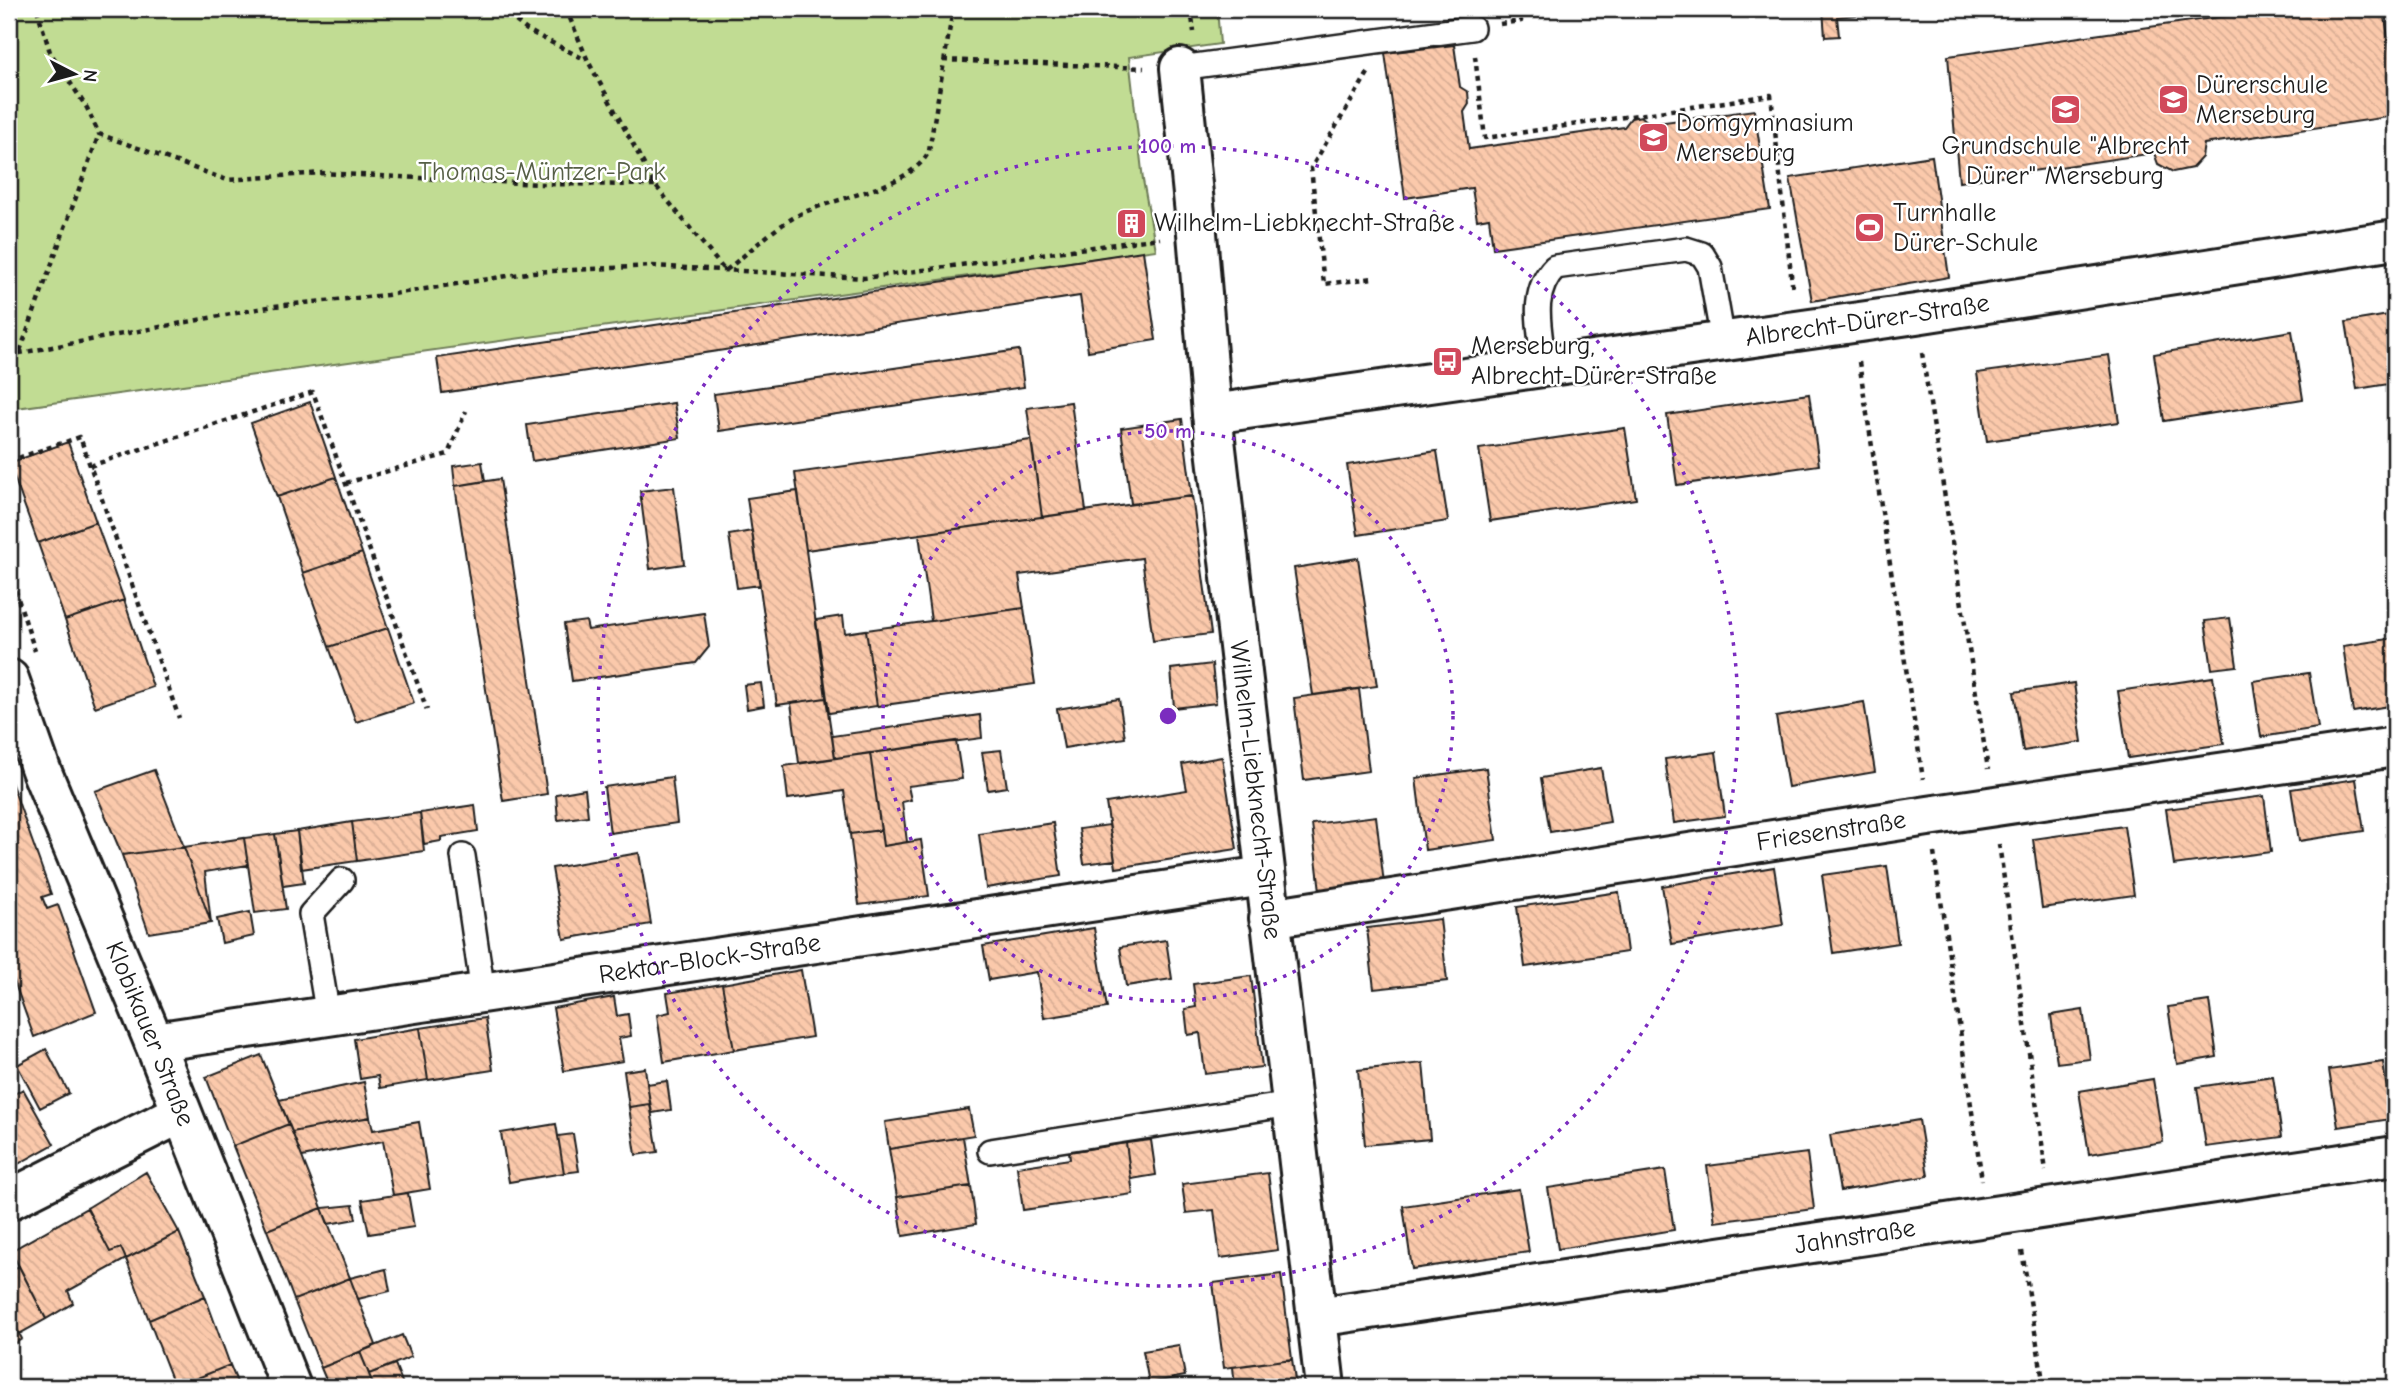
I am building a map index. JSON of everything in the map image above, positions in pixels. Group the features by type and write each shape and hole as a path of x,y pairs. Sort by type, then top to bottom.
{"street":[{"name":"Wilhelm-Liebknecht-Straße","path":"1180,68 1212,414 1325,1387"},
{"name":"Albrecht-Dürer-Straße","path":"1212,414 1916,314 2395,240"},
{"name":"Klobikauer Straße","path":"9,679 20,745 154,1042 290,1387"},
{"name":"Friesenstraße","path":"1269,918 2395,747"},
{"name":"Rektor-Block-Straße","path":"154,1042 1264,876"},
{"path":"9,1200 181,1113"},
{"name":"Jahnstraße","path":"1317,1317 2395,1156"}],"lane":[{"path":"1180,68 1472,28"},
{"path":"1544,366 1537,296 1543,279 1555,267 1686,248 1702,254 1710,267 1723,341"},
{"path":"463,856 483,993"},
{"path":"328,1016 311,914 342,880"},
{"path":"990,1151 1292,1104"}],"path":[{"path":"20,351 99,134 87,108 50,52 37,9"},
{"path":"500,9 527,30 588,61"},
{"path":"566,9 588,61 655,185 725,271"},
{"path":"725,271 793,217 896,179 923,164 929,151 953,9"},
{"path":"1520,9 1521,21 1472,28 1485,138 1771,95 1797,331"},
{"path":"1374,278 1324,284 1311,168 1388,40"},
{"path":"943,60 1128,68"},
{"path":"99,134 227,180 322,173 538,184 655,185"},
{"path":"9,355 274,306 387,295 533,272 652,266 864,278 1197,233"},
{"path":"1916,314 1994,807 2019,1212 2044,1387"},
{"path":"1853,323 1928,816 2019,1212"},
{"path":"90,466 313,392 427,710"},
{"path":"346,483 448,453 466,411"},
{"path":"9,461 80,437 179,718"}],"green space":[{"name":"Thomas-Müntzer-Park","path":"9,9 1217,9 1220,44 1129,57 1143,180 1156,250 9,409"}],"building":[{"path":"1823,9 1855,9 1856,15 1837,17 1839,36 1825,37"},
{"name":"Dürerschule Merseburg","path":"2275,9 2384,10 2395,85 2395,116 2204,144 2202,157 2192,168 2173,172 2158,164 2154,153 1959,182 1948,56"},
{"name":"Domgymnasium Merseburg","path":"1454,45 1460,87 1468,92 1469,104 1464,112 1469,149 1624,127 1631,118 1641,116 1650,124 1754,110 1770,209 1493,248 1489,218 1477,220 1472,188 1405,198 1385,53"},
{"name":"Turnhalle Dürer-Schule","path":"1932,156 1949,277 1812,301 1790,178"},
{"name":"Wilhelm-Liebknecht-Straße","path":"1139,217 1141,227 1123,229 1121,219"},
{"path":"1143,251 1156,340 1088,351 1080,296 442,393 437,358"},
{"path":"2395,314 2395,383 2357,389 2346,322"},
{"path":"2292,331 2303,399 2164,421 2154,354"},
{"path":"1019,350 1024,387 719,431 714,394"},
{"path":"2109,355 2119,422 1987,441 1977,373"},
{"path":"1809,394 1819,465 1677,485 1667,415"},
{"path":"310,402 336,477 277,497 251,423"},
{"path":"1071,402 1086,511 1042,517 1027,408"},
{"path":"674,403 680,438 532,461 527,425"},
{"path":"1182,419 1192,496 1131,504 1121,428"},
{"path":"1625,428 1636,499 1490,521 1479,449"},
{"path":"1031,440 1042,517 806,550 795,473"},
{"path":"68,442 96,522 38,543 9,463"},
{"path":"1437,451 1448,521 1358,535 1347,465"},
{"path":"482,462 485,481 455,486 453,466"},
{"path":"336,477 362,553 303,573 277,497"},
{"path":"500,479 547,794 503,801 455,486"},
{"path":"674,487 684,564 650,569 640,491"},
{"path":"798,491 826,698 777,705 747,498"},
{"path":"1192,496 1211,634 1153,641 1142,558 1019,575 1024,608 931,621 919,534"},
{"path":"96,522 124,600 65,620 38,543"},
{"path":"752,531 760,585 737,588 729,535"},
{"path":"362,553 388,628 329,647 303,573"},
{"path":"1358,558 1377,686 1313,695 1294,568"},
{"path":"124,600 153,687 95,707 65,620"},
{"path":"1024,608 1035,684 877,706 866,630"},
{"path":"704,613 709,647 696,663 572,681 564,624 586,621 588,630"},
{"path":"843,616 845,633 866,630 877,706 829,713 816,620"},
{"path":"2230,618 2237,666 2212,669 2205,621"},
{"path":"388,628 414,703 356,722 329,647"},
{"path":"2395,638 2395,705 2353,712 2343,646"},
{"path":"1212,664 1216,703 1174,708 1171,669"},
{"path":"2309,673 2318,728 2261,737 2253,681"},
{"path":"2213,677 2224,744 2128,758 2118,691"},
{"path":"761,683 764,706 747,709 744,685"},
{"path":"2074,683 2082,742 2023,751 2014,692"},
{"path":"1359,689 1369,771 1304,780 1294,698"},
{"path":"826,698 835,758 799,763 791,703"},
{"path":"1119,699 1125,738 1064,748 1057,709"},
{"path":"1864,702 1875,772 1788,787 1776,717"},
{"path":"980,715 982,738 835,758 832,736"},
{"path":"956,741 962,779 908,786 911,800 902,802 907,842 883,846 870,753"},
{"path":"1001,750 1007,787 988,790 982,752"},
{"path":"1716,752 1725,816 1674,823 1665,759"},
{"path":"870,753 881,830 850,834 844,791 788,799 784,766"},
{"path":"1222,757 1237,849 1116,868 1106,803 1187,790 1182,764"},
{"path":"1486,768 1496,840 1425,850 1416,778"},
{"path":"1601,768 1610,822 1550,832 1541,778"},
{"path":"154,770 184,847 122,855 95,791"},
{"path":"9,776 51,894 42,897 47,909 58,905 96,1012 34,1037 9,967"},
{"path":"672,777 677,823 610,833 604,787"},
{"path":"2356,779 2364,831 2299,841 2291,789"},
{"path":"2395,783 2395,826 2388,784"},
{"path":"585,789 588,816 558,820 556,794"},
{"path":"2264,796 2271,852 2174,865 2166,809"},
{"path":"475,805 478,831 441,837 441,841 424,844 420,813"},
{"path":"420,813 424,851 357,861 352,822"},
{"path":"1376,816 1384,884 1320,891 1312,824"},
{"path":"352,822 357,861 301,869 297,831"},
{"path":"1053,823 1061,876 986,888 979,834"},
{"path":"1109,825 1115,860 1084,864 1079,829"},
{"path":"2124,826 2134,895 2042,908 2033,839"},
{"path":"881,830 883,846 921,840 929,896 859,905 850,834"},
{"path":"297,831 304,883 283,886 275,834"},
{"path":"275,834 286,909 255,913 244,838"},
{"path":"244,838 248,865 205,872 211,923 184,847"},
{"path":"184,847 211,923 149,933 122,855"},
{"path":"639,853 651,924 564,939 552,868"},
{"path":"1887,866 1898,943 1833,953 1822,875"},
{"path":"1774,867 1783,925 1672,944 1662,886"},
{"path":"1619,892 1627,952 1525,967 1517,907"},
{"path":"250,912 254,936 222,943 217,919"},
{"path":"1440,919 1447,981 1374,989 1367,928"},
{"path":"1094,928 1107,1008 1044,1018 1037,972 989,980 983,946"},
{"path":"1166,940 1172,979 1126,986 1120,947"},
{"path":"801,970 812,1037 734,1050 722,984"},
{"path":"1251,976 1262,1067 1205,1074 1200,1033 1188,1035 1185,1009 1196,1007 1193,984"},
{"path":"722,984 734,1050 664,1062 657,1015 670,1012 667,993"},
{"path":"614,997 617,1016 628,1014 631,1036 619,1038 623,1061 564,1071 553,1008"},
{"path":"2209,1001 2217,1057 2177,1064 2168,1007"},
{"path":"2083,1010 2090,1059 2057,1063 2051,1015"},
{"path":"485,1018 493,1070 428,1080 420,1028"},
{"path":"420,1028 428,1080 380,1088 378,1076 360,1079 354,1039"},
{"path":"46,1049 69,1093 40,1108 17,1065"},
{"path":"261,1055 289,1124 233,1146 206,1077"},
{"path":"2383,1062 2391,1119 2338,1127 2329,1070"},
{"path":"1423,1063 1430,1139 1365,1145 1358,1070"},
{"path":"645,1068 650,1104 629,1107 624,1071"},
{"path":"2273,1076 2282,1137 2206,1147 2197,1087"},
{"path":"2153,1079 2163,1142 2089,1154 2079,1091"},
{"path":"667,1081 671,1110 652,1113 647,1084"},
{"path":"364,1082 370,1117 292,1132 279,1100"},
{"path":"23,1089 54,1144 9,1169 9,1097"},
{"path":"650,1104 658,1152 636,1155 629,1107"},
{"path":"969,1109 974,1135 889,1149 885,1122"},
{"path":"370,1117 373,1130 419,1122 430,1189 393,1195 383,1141 302,1157 292,1132"},
{"path":"1919,1120 1928,1176 1840,1191 1830,1135"},
{"path":"289,1124 322,1208 267,1230 233,1146"},
{"path":"556,1124 564,1173 509,1182 501,1133"},
{"path":"573,1134 579,1171 564,1173 558,1136"},
{"path":"963,1137 971,1186 897,1197 889,1149"},
{"path":"1151,1140 1156,1175 1131,1179 1126,1143"},
{"path":"1126,1143 1133,1194 1023,1210 1017,1167 1070,1159 1069,1152"},
{"path":"1807,1153 1814,1209 1715,1222 1707,1166"},
{"path":"1665,1170 1674,1230 1558,1249 1548,1188"},
{"path":"146,1172 179,1232 126,1259 121,1248 110,1252 87,1208"},
{"path":"1268,1173 1278,1250 1220,1258 1214,1210 1186,1213 1182,1184"},
{"path":"971,1186 976,1224 903,1236 897,1197"},
{"path":"1519,1189 1529,1252 1412,1269 1403,1206"},
{"path":"408,1193 414,1227 369,1234 362,1200"},
{"path":"353,1205 356,1219 328,1224 322,1208"},
{"path":"87,1208 110,1252 121,1248 126,1259 68,1291 73,1303 46,1319 11,1251"},
{"path":"322,1208 350,1278 294,1300 267,1230"},
{"path":"179,1232 205,1296 149,1320 126,1259"},
{"path":"19,1266 46,1319 19,1334 9,1314 9,1271"},
{"path":"386,1269 390,1291 358,1299 350,1278"},
{"path":"1281,1274 1292,1359 1224,1368 1213,1283"},
{"path":"350,1278 376,1345 321,1368 294,1300"},
{"path":"205,1296 230,1365 175,1387 149,1320"},
{"path":"9,1314 22,1339 9,1347"},
{"path":"402,1335 411,1357 369,1374 360,1352"},
{"path":"1179,1345 1185,1376 1149,1383 1143,1351"},
{"path":"360,1352 374,1387 329,1387 321,1368"},
{"path":"1292,1359 1296,1387 1235,1387 1233,1367"},
{"path":"395,1364 404,1387 374,1387 369,1374"},
{"path":"230,1365 239,1387 175,1387"}],"place":[{"name":"Dürerschule Merseburg","path":"2173,100"},
{"name":"Grundschule \"Albrecht Dürer\" Merseburg","path":"2065,110"},
{"name":"Domgymnasium Merseburg","path":"1653,138"},
{"name":"Wilhelm-Liebknecht-Straße","path":"1131,223"},
{"name":"Turnhalle Dürer-Schule","path":"1870,228"},
{"name":"Merseburg, Albrecht-Dürer-Straße","path":"1448,361"}]}
